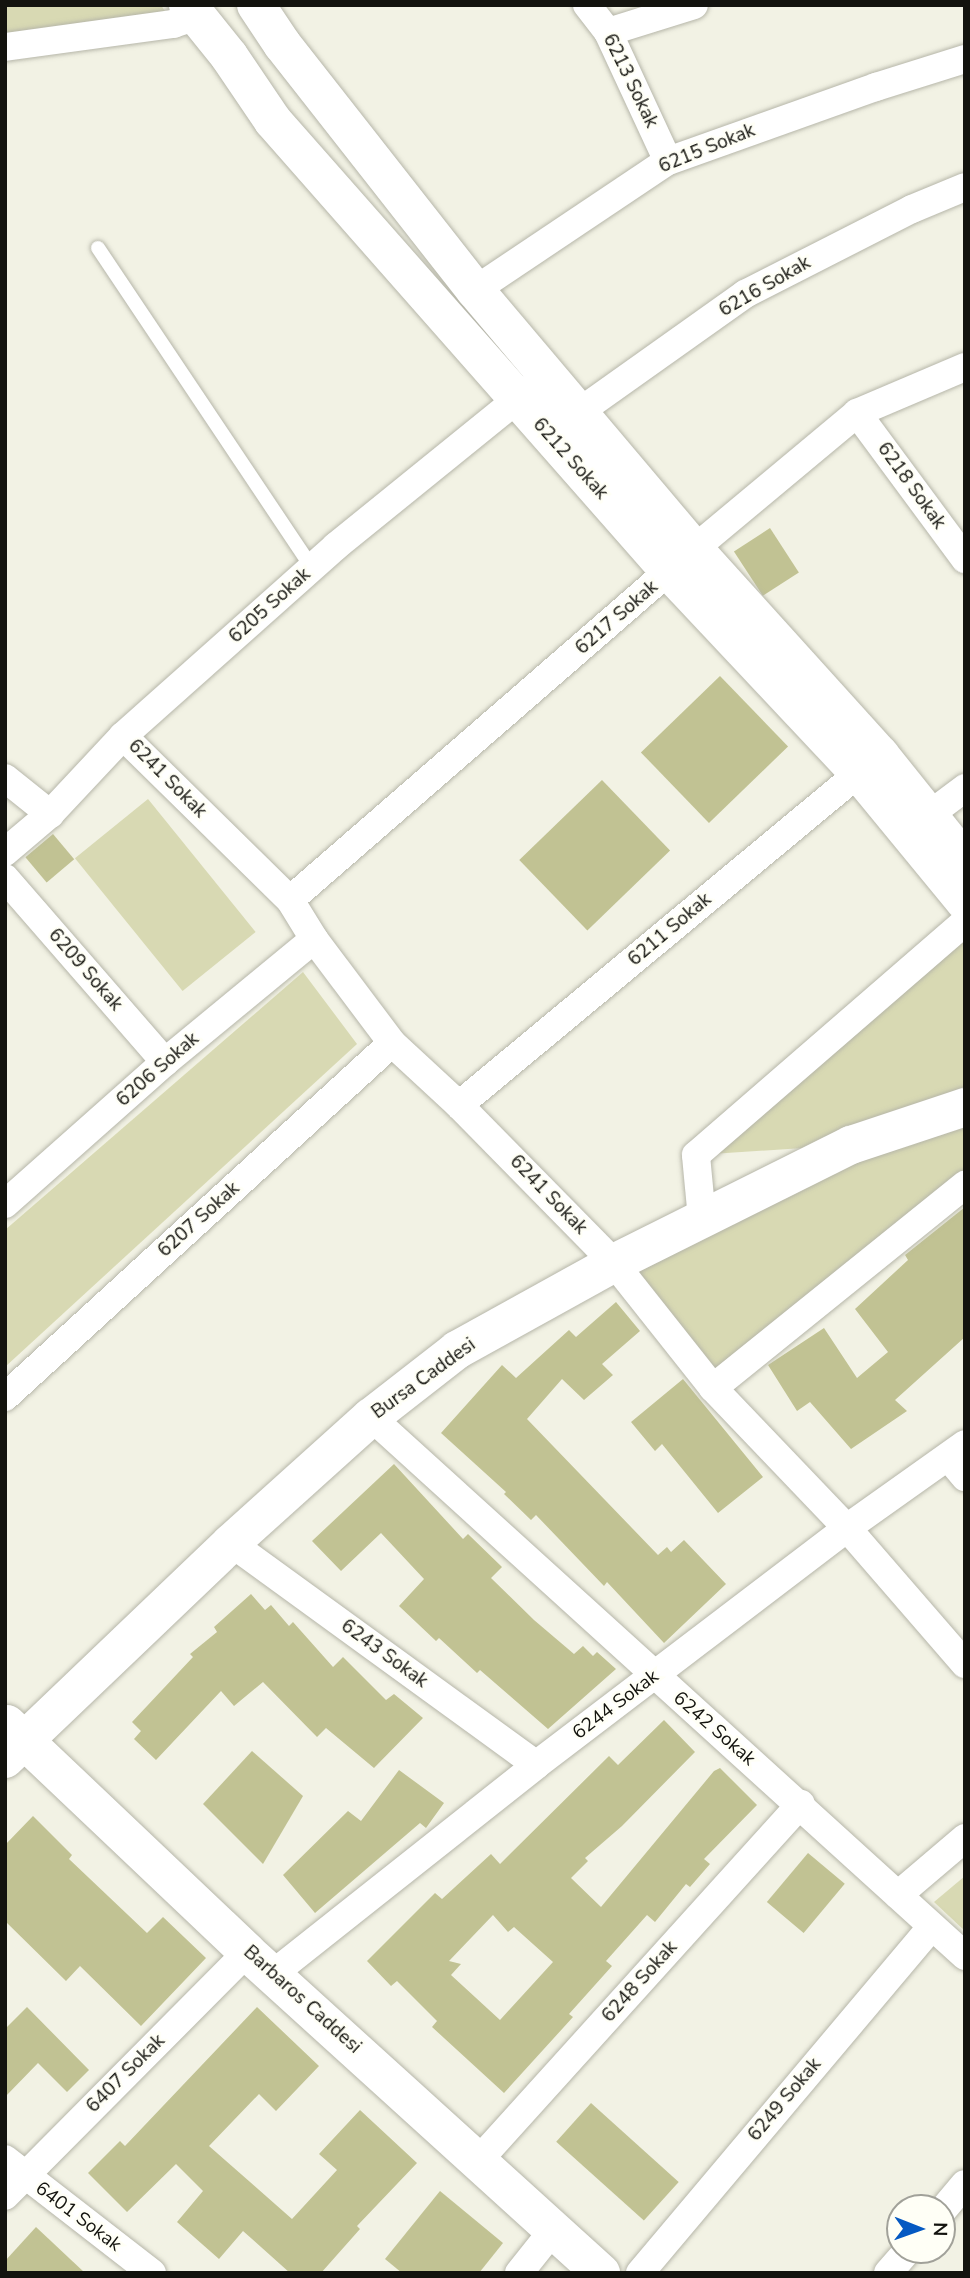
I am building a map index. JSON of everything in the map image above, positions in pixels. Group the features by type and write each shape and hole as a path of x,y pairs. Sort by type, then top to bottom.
{"street":[{"name":"6212 Sokak","path":"256,5 282,44 475,290 579,412 682,561"},
{"name":"6213 Sokak","path":"587,5 608,32 668,161"},
{"path":"608,32 694,5"},
{"name":"6212 Sokak","path":"193,11 273,121 519,401 682,561 870,764 929,815 965,861"},
{"path":"5,47 173,24 193,11"},
{"name":"6215 Sokak","path":"475,290 668,161 965,59"},
{"name":"6216 Sokak","path":"579,412 745,294 912,209 965,187"},
{"name":"6217 Sokak","path":"290,901 857,413 965,367"},
{"name":"6205 Sokak","path":"5,852 50,814 123,736 312,568 519,401 546,373"},
{"name":"6218 Sokak","path":"857,413 965,559"},
{"name":"6241 Sokak","path":"123,736 290,901 314,939 392,1043 459,1105 614,1263 713,1388 847,1528 965,1664"},
{"name":"6212 Sokak","path":"870,764 965,902"},
{"name":"6211 Sokak","path":"459,1105 870,764"},
{"path":"5,778 50,814"},
{"path":"929,815 965,788"},
{"name":"6209 Sokak","path":"5,878 165,1062"},
{"path":"702,1219 696,1155 965,922"},
{"name":"6206 Sokak","path":"5,1204 165,1062 314,939"},
{"name":"6207 Sokak","path":"5,1397 392,1043"},
{"name":"Bursa Caddesi","path":"12,1741 371,1417 457,1350 614,1263 864,1139 965,1107"},
{"path":"713,1388 965,1185"},
{"name":"6242 Sokak","path":"371,1417 654,1677 802,1804 930,1927 965,1956"},
{"name":"6244 Sokak","path":"260,1963 536,1765 847,1528 959,1460"},
{"name":"6243 Sokak","path":"231,1543 536,1765"},
{"name":"Barbaros Caddesi","path":"12,1741 601,2273"},
{"name":"6248 Sokak","path":"479,2160 802,1804"},
{"path":"898,1895 965,1838"},
{"name":"6249 Sokak","path":"640,2273 930,1927"},
{"name":"6407 Sokak","path":"12,2177 260,1963"},
{"name":"6401 Sokak","path":"12,2177 152,2273"},
{"path":"519,2273 554,2229"}],"lane":[{"path":"98,248 312,568"}],"green space":[{"path":"5,5 161,5 173,24 5,47"},
{"path":"148,799 256,932 183,991 75,858"},
{"path":"965,922 965,1185 713,1388 614,1263 849,1145 696,1155"},
{"path":"303,972 357,1044 5,1367 5,1230"},
{"path":"965,1876 965,1931 934,1902"}],"building":[{"path":"770,528 799,572 763,596 734,551"},
{"path":"720,676 788,746 709,823 641,752"},
{"path":"602,780 670,850 587,930 519,860"},
{"path":"53,834 74,859 47,882 25,857"},
{"path":"965,1207 965,1337 895,1400 907,1411 851,1449 810,1402 797,1411 768,1365 824,1328 857,1378 888,1352 855,1309 908,1260 905,1255"},
{"path":"616,1302 640,1331 602,1364 613,1375 584,1400 562,1379 527,1419 658,1555 667,1547 671,1552 684,1540 726,1584 664,1643 607,1582 604,1586 536,1515 531,1520 504,1494 506,1492 441,1433 502,1365 516,1378 569,1330 576,1337"},
{"path":"683,1379 763,1477 718,1513 662,1444 655,1451 631,1422"},
{"path":"394,1464 463,1539 468,1534 502,1567 491,1578 534,1620 574,1654 583,1646 593,1656 597,1652 616,1669 548,1729 480,1670 477,1673 439,1638 436,1641 399,1606 424,1579 381,1533 341,1571 312,1541"},
{"path":"251,1594 265,1610 271,1605 289,1626 293,1622 333,1667 343,1657 386,1700 394,1694 423,1718 374,1768 326,1728 317,1737 263,1682 234,1706 221,1691 156,1760 134,1739 141,1731 132,1722 193,1657 190,1654 217,1632 214,1627"},
{"path":"664,1720 695,1752 622,1826 585,1858 588,1861 571,1878 601,1907 714,1771 720,1768 757,1805 704,1859 710,1864 690,1887 686,1884 655,1922 647,1915 606,1961 612,1966 569,2014 573,2017 504,2093 432,2027 437,2021 397,1981 391,1986 367,1961 435,1893 442,1899 491,1854 500,1864 609,1756 618,1765","holes":["493,1915 508,1932 514,1927 553,1962 500,2020 451,1975 461,1964 449,1961"]},
{"path":"252,1751 303,1796 263,1864 203,1804"},
{"path":"399,1770 444,1803 426,1828 420,1823 315,1913 283,1875 348,1811 361,1821"},
{"path":"33,1816 72,1855 69,1859 147,1933 163,1917 206,1958 141,2026 80,1966 66,1981 5,1921 5,1845"},
{"path":"808,1853 845,1884 804,1933 767,1902"},
{"path":"27,2007 89,2070 67,2092 38,2063 5,2097 5,2029"},
{"path":"257,2007 319,2066 276,2111 259,2094 209,2146 292,2219 337,2170 319,2154 360,2110 417,2163 357,2226 360,2229 321,2273 290,2273 243,2231 219,2259 177,2222 203,2191 176,2164 127,2212 88,2173 120,2141 125,2146"},
{"path":"591,2103 679,2182 644,2221 556,2142"},
{"path":"440,2191 503,2243 479,2273 402,2273 385,2259"},
{"path":"36,2227 85,2273 5,2273 5,2261"}]}
